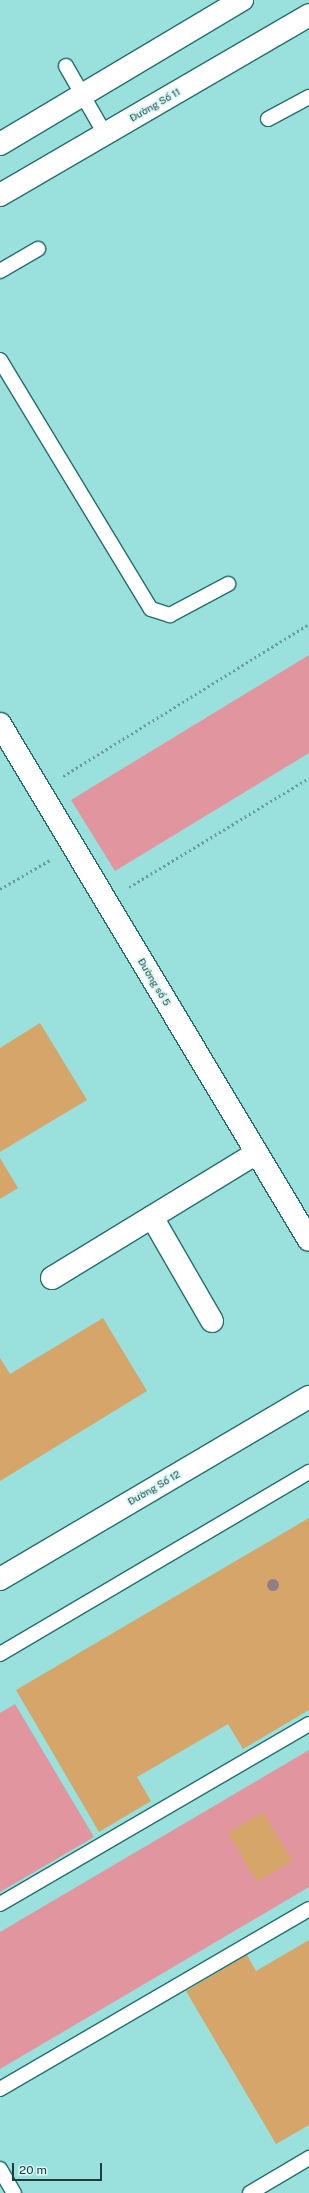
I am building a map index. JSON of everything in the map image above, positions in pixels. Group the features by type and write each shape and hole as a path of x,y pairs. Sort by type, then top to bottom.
{"street":[{"path":"0,144 84,96 242,0"},
{"name":"Đường Số 11","path":"0,195 309,15"},
{"name":"Đường số 5","path":"0,724 309,1240"},
{"path":"52,1278 257,1153"},
{"path":"152,1217 212,1321"},
{"name":"Đường Số 12","path":"0,1579 309,1397"}],"lane":[{"path":"66,66 105,134"},
{"path":"268,119 309,97"},
{"path":"0,271 38,250"},
{"path":"0,360 151,609 170,615 228,584"},
{"path":"0,1654 309,1472"},
{"path":"0,1904 309,1724"},
{"path":"0,2089 309,1908"},
{"path":"250,2193 309,2158"},
{"path":"0,2169 14,2193"}],"path":[{"path":"40,790 309,624"},
{"path":"106,901 309,778"},
{"path":"0,889 73,846"}],"shaded area":[{"path":"309,655 309,753 115,871 71,800"},
{"path":"15,1704 94,1837 0,1892 0,1713"},
{"path":"309,1750 309,1887 0,2069 0,1932"}],"building":[{"path":"40,1023 87,1100 0,1152 0,1048"},
{"path":"0,1158 18,1188 0,1199"},
{"path":"103,1318 147,1391 0,1481 0,1358 10,1374"},
{"path":"309,1518 309,1710 243,1749 228,1724 137,1777 151,1801 99,1832 16,1690"},
{"path":"263,1812 292,1861 257,1882 228,1833"},
{"path":"309,1940 309,2125 276,2144 186,1991 247,1955 256,1971"}]}
